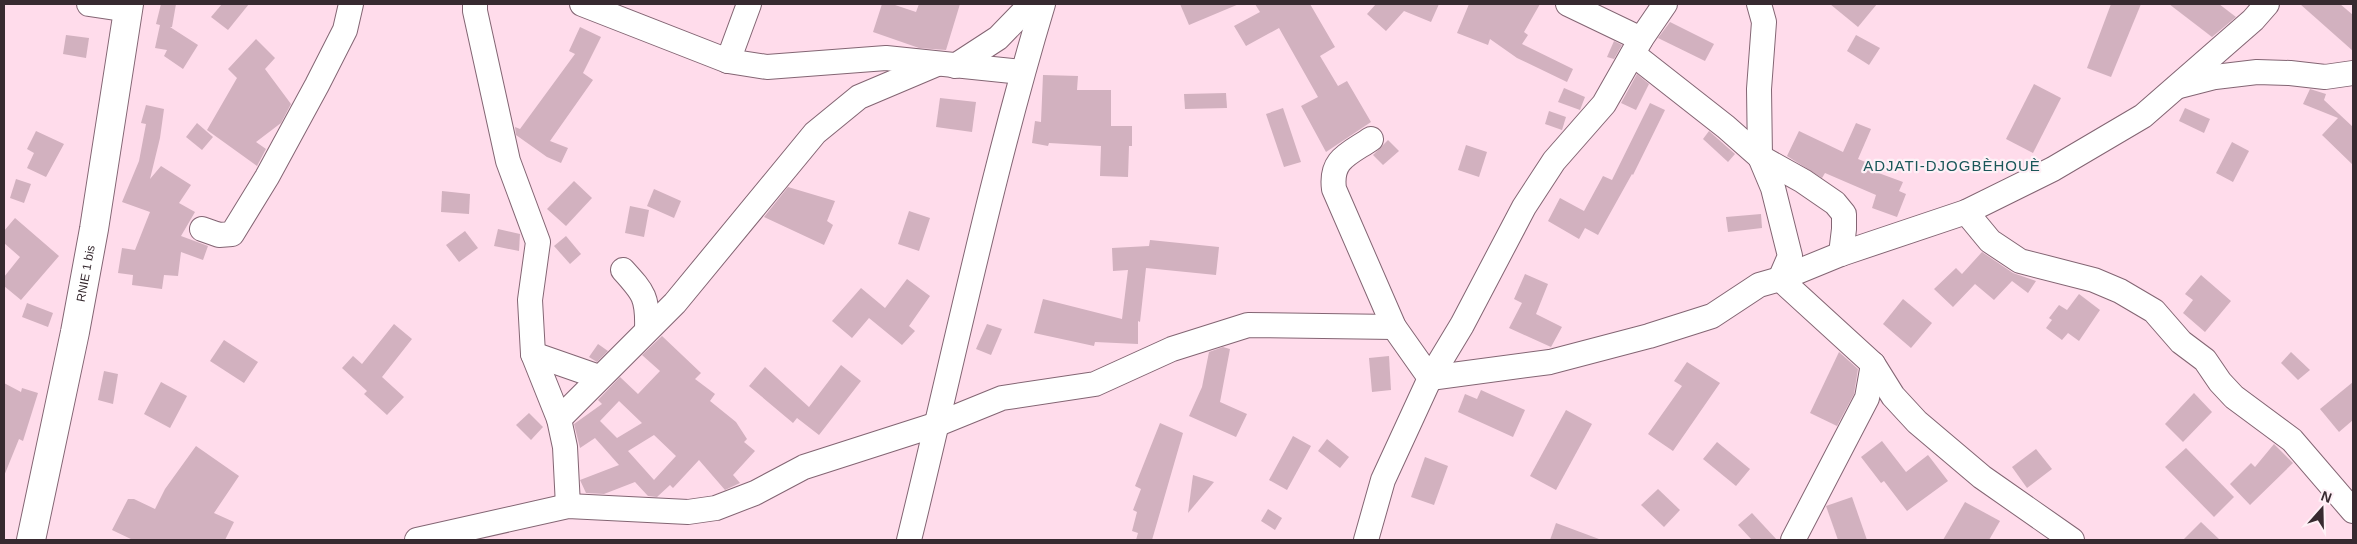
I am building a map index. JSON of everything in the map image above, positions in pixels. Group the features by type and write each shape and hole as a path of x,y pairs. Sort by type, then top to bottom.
{"main road":[{"name":"RNIE 1 bis","path":"31,540 77,323 94,230 129,7"}],"street":[{"path":"89,4 129,7"},
{"path":"202,229 219,235 232,234 268,176 317,85 345,30 350,4"},
{"path":"475,4 474,11 508,161 538,242 530,300 532,354 559,419 565,447 568,506"},
{"path":"582,4 728,61 767,67 886,58 1022,72"},
{"path":"728,61 749,4"},
{"path":"559,419 646,329 675,303 815,134 859,97 946,65 998,38 1031,4"},
{"path":"909,540 938,424 977,249 1022,72 1043,4"},
{"path":"1568,4 1637,47 1760,157 1804,181 1835,202 1844,214 1841,254"},
{"path":"1366,540 1383,480 1430,378 1462,325 1524,208 1554,161 1604,104 1637,47 1665,4"},
{"path":"1758,4 1764,22 1759,89 1760,157 1773,188 1790,256 1780,279"},
{"path":"1430,378 1550,362 1649,336 1712,316 1759,284 1780,279 1841,254 1966,212 2053,169 2143,116 2253,20 2267,4"},
{"path":"2176,87 2215,77 2257,72 2325,77 2353,74"},
{"path":"1371,139 1336,164 1332,175 1334,189 1394,326 1430,378"},
{"path":"1966,212 1990,241 2020,261 2094,280 2120,291 2154,311 2181,342 2205,360 2220,382 2234,397 2292,440 2325,480 2351,502"},
{"path":"623,270 640,290 648,306 646,329"},
{"path":"1780,279 1873,364 1893,396 1917,422 1982,476 2072,540"},
{"path":"417,540 477,533 568,506 688,512 716,508 755,493 804,467 938,424 1002,398 1095,384 1172,349 1248,325 1394,326"},
{"path":"532,354 599,377"},
{"path":"1793,540 1867,398 1873,364"}],"building":[{"path":"161,4 176,4 172,27 170,27 198,45 183,69 164,56 167,50 155,48 160,25 156,24"},
{"path":"222,4 249,4 228,30 211,17"},
{"path":"882,4 892,4 916,12 919,4 960,4 946,50 919,48 873,32"},
{"path":"1180,4 1239,4 1189,25"},
{"path":"1255,4 1310,4 1335,47 1320,56 1338,86 1347,81 1371,122 1326,152 1301,106 1318,97 1279,28 1246,46 1234,26 1260,12"},
{"path":"1376,4 1439,4 1431,22 1404,11 1386,31 1367,14"},
{"path":"1469,4 1540,4 1524,32 1528,35 1522,44 1573,69 1567,82 1517,58 1490,39 1488,45 1457,33"},
{"path":"1830,4 1877,4 1858,27"},
{"path":"2111,4 2141,4 2111,77 2087,68"},
{"path":"2169,4 2219,4 2236,17 2212,37"},
{"path":"2300,4 2340,4 2353,15 2353,51"},
{"path":"1670,22 1714,44 1705,61 1658,38"},
{"path":"580,27 601,37 583,73 593,80 550,141 568,148 561,163 547,157 516,135 515,127 520,129 575,54 569,51"},
{"path":"66,35 89,38 86,58 63,54"},
{"path":"1856,35 1880,48 1869,65 1847,51"},
{"path":"256,39 275,58 265,69 291,104 281,123 256,142 266,149 257,166 207,130 237,78 228,69"},
{"path":"1614,41 1622,45 1614,59 1607,57"},
{"path":"1637,74 1649,84 1636,110 1621,103"},
{"path":"1043,75 1078,76 1077,90 1111,90 1111,126 1132,126 1132,146 1129,146 1128,177 1100,176 1101,146 1049,143 1048,146 1032,143 1035,121 1041,122"},
{"path":"2034,84 2061,98 2033,153 2006,139"},
{"path":"1564,88 1585,97 1580,110 1558,102"},
{"path":"2310,89 2326,94 2324,100 2353,127 2353,165 2322,135 2338,118 2303,104"},
{"path":"1226,93 1227,108 1185,109 1184,94"},
{"path":"940,98 976,102 972,132 936,127"},
{"path":"1650,103 1665,110 1633,175 1598,235 1585,228 1579,239 1548,221 1560,198 1584,211 1603,176 1612,180"},
{"path":"146,105 164,109 160,138 150,179 161,166 191,185 179,203 195,212 181,236 208,246 203,260 181,252 178,276 164,275 162,289 132,285 133,275 118,273 122,248 135,250 150,212 122,202 139,161 146,124 141,123"},
{"path":"1283,108 1301,162 1284,167 1266,114"},
{"path":"2185,108 2210,119 2204,133 2179,121"},
{"path":"1549,111 1566,117 1562,130 1545,124"},
{"path":"197,123 213,137 202,150 186,137"},
{"path":"1856,123 1871,129 1858,159 1868,163 1865,168 1903,182 1899,191 1906,194 1897,217 1872,208 1876,195 1825,173 1822,178 1787,156 1799,131 1843,152"},
{"path":"36,131 64,144 46,177 27,168 34,153 27,149"},
{"path":"1709,131 1735,154 1728,162 1703,139"},
{"path":"1388,140 1399,151 1383,165 1373,155"},
{"path":"2232,142 2249,151 2233,182 2216,173"},
{"path":"1466,145 1487,152 1479,177 1458,170"},
{"path":"16,179 31,184 24,203 10,198"},
{"path":"574,181 592,198 566,226 547,209"},
{"path":"788,187 835,201 827,221 833,225 824,245 764,217"},
{"path":"654,189 681,201 674,218 647,206"},
{"path":"442,191 470,194 469,214 441,212"},
{"path":"630,206 649,210 644,237 625,233"},
{"path":"909,211 930,218 919,251 898,244"},
{"path":"1761,214 1762,228 1728,232 1726,217"},
{"path":"15,218 59,256 21,300 4,286 4,277 20,257 4,243 4,231"},
{"path":"498,229 520,234 519,251 494,246"},
{"path":"465,231 478,248 459,262 446,245"},
{"path":"566,236 581,254 570,264 554,246"},
{"path":"1150,240 1219,247 1216,275 1146,268 1140,322 1138,321 1138,344 1095,342 1094,346 1034,333 1043,299 1122,319 1128,270 1113,271 1112,248 1149,246"},
{"path":"1982,252 2013,273 2036,281 2028,293 2012,281 1994,300 1975,284 1953,307 1934,289 1956,268 1962,274"},
{"path":"1525,274 1548,284 1536,314 1562,327 1551,347 1509,328 1522,303 1514,299"},
{"path":"2201,275 2231,301 2205,332 2183,313 2193,300 2185,294"},
{"path":"907,279 930,296 909,326 915,331 902,345 869,318 852,338 832,321 861,288 885,308"},
{"path":"2079,294 2100,310 2079,341 2068,333 2062,340 2046,328 2052,320 2049,318 2059,305 2067,310"},
{"path":"1903,299 1932,323 1911,348 1883,324"},
{"path":"27,303 53,313 48,327 22,317"},
{"path":"394,324 412,339 382,377 404,397 387,415 364,394 367,391 342,368 353,356 362,364"},
{"path":"987,324 1002,329 991,355 976,349"},
{"path":"662,336 701,373 695,379 715,394 710,401 736,422 747,439 744,442 755,451 733,475 740,483 725,490 699,460 673,488 670,485 657,497 648,496 635,482 604,494 586,493 580,480 619,465 595,438 580,448 574,424 602,404 598,400 620,377 638,394 660,371 642,355","holes":["619,401 642,423 617,438 600,421","654,435 676,456 654,480 628,451"]},
{"path":"224,340 258,362 244,383 210,361"},
{"path":"598,344 608,351 597,362 589,357"},
{"path":"1223,347 1230,349 1220,402 1247,414 1236,437 1189,416 1202,387 1209,352"},
{"path":"1839,352 1858,369 1854,394 1837,426 1810,413"},
{"path":"2291,352 2310,370 2298,380 2281,363"},
{"path":"1389,356 1391,390 1372,392 1369,358"},
{"path":"1687,362 1720,383 1673,451 1648,434 1682,386 1674,381"},
{"path":"841,365 861,381 819,435 797,418 793,423 749,386 765,367 809,407"},
{"path":"104,371 118,374 113,404 98,400"},
{"path":"161,382 187,396 170,428 144,414"},
{"path":"2353,382 2353,420 2339,432 2320,409"},
{"path":"4,383 21,392 22,388 38,393 23,441 19,439 4,476"},
{"path":"1481,390 1525,410 1513,437 1458,412 1465,394 1477,399"},
{"path":"2194,393 2212,412 2183,442 2165,424"},
{"path":"1566,410 1592,424 1556,490 1530,476"},
{"path":"529,413 543,427 531,440 516,425"},
{"path":"1160,423 1183,433 1152,540 1136,540 1138,533 1132,531 1137,512 1133,510 1141,489 1135,486"},
{"path":"1293,436 1311,446 1287,490 1269,480"},
{"path":"1327,439 1349,457 1340,468 1318,451"},
{"path":"1882,441 1906,472 1928,455 1948,481 1907,511 1884,481 1881,483 1861,457"},
{"path":"1717,442 1750,469 1736,486 1703,459"},
{"path":"2274,444 2293,463 2250,505 2230,484 2251,463 2255,467"},
{"path":"196,446 239,476 214,513 234,522 225,540 133,540 112,530 128,499 134,499 155,509 165,489"},
{"path":"2186,448 2234,497 2214,517 2165,467"},
{"path":"2036,449 2052,469 2027,488 2012,467"},
{"path":"1425,457 1448,466 1434,505 1411,497"},
{"path":"1193,475 1214,482 1188,513"},
{"path":"1658,489 1680,510 1664,527 1641,505"},
{"path":"1852,497 1867,540 1838,540 1826,506"},
{"path":"1965,502 2000,521 1989,540 1943,540"},
{"path":"1268,509 1282,518 1275,530 1261,521"},
{"path":"1752,513 1777,540 1752,540 1738,525"},
{"path":"2201,522 2220,540 2183,540"},
{"path":"1556,523 1599,539 1599,540 1550,540"}],"district":[{"name":"ADJATI-DJOGBÈHOUÈ","path":"1952,165"}]}
